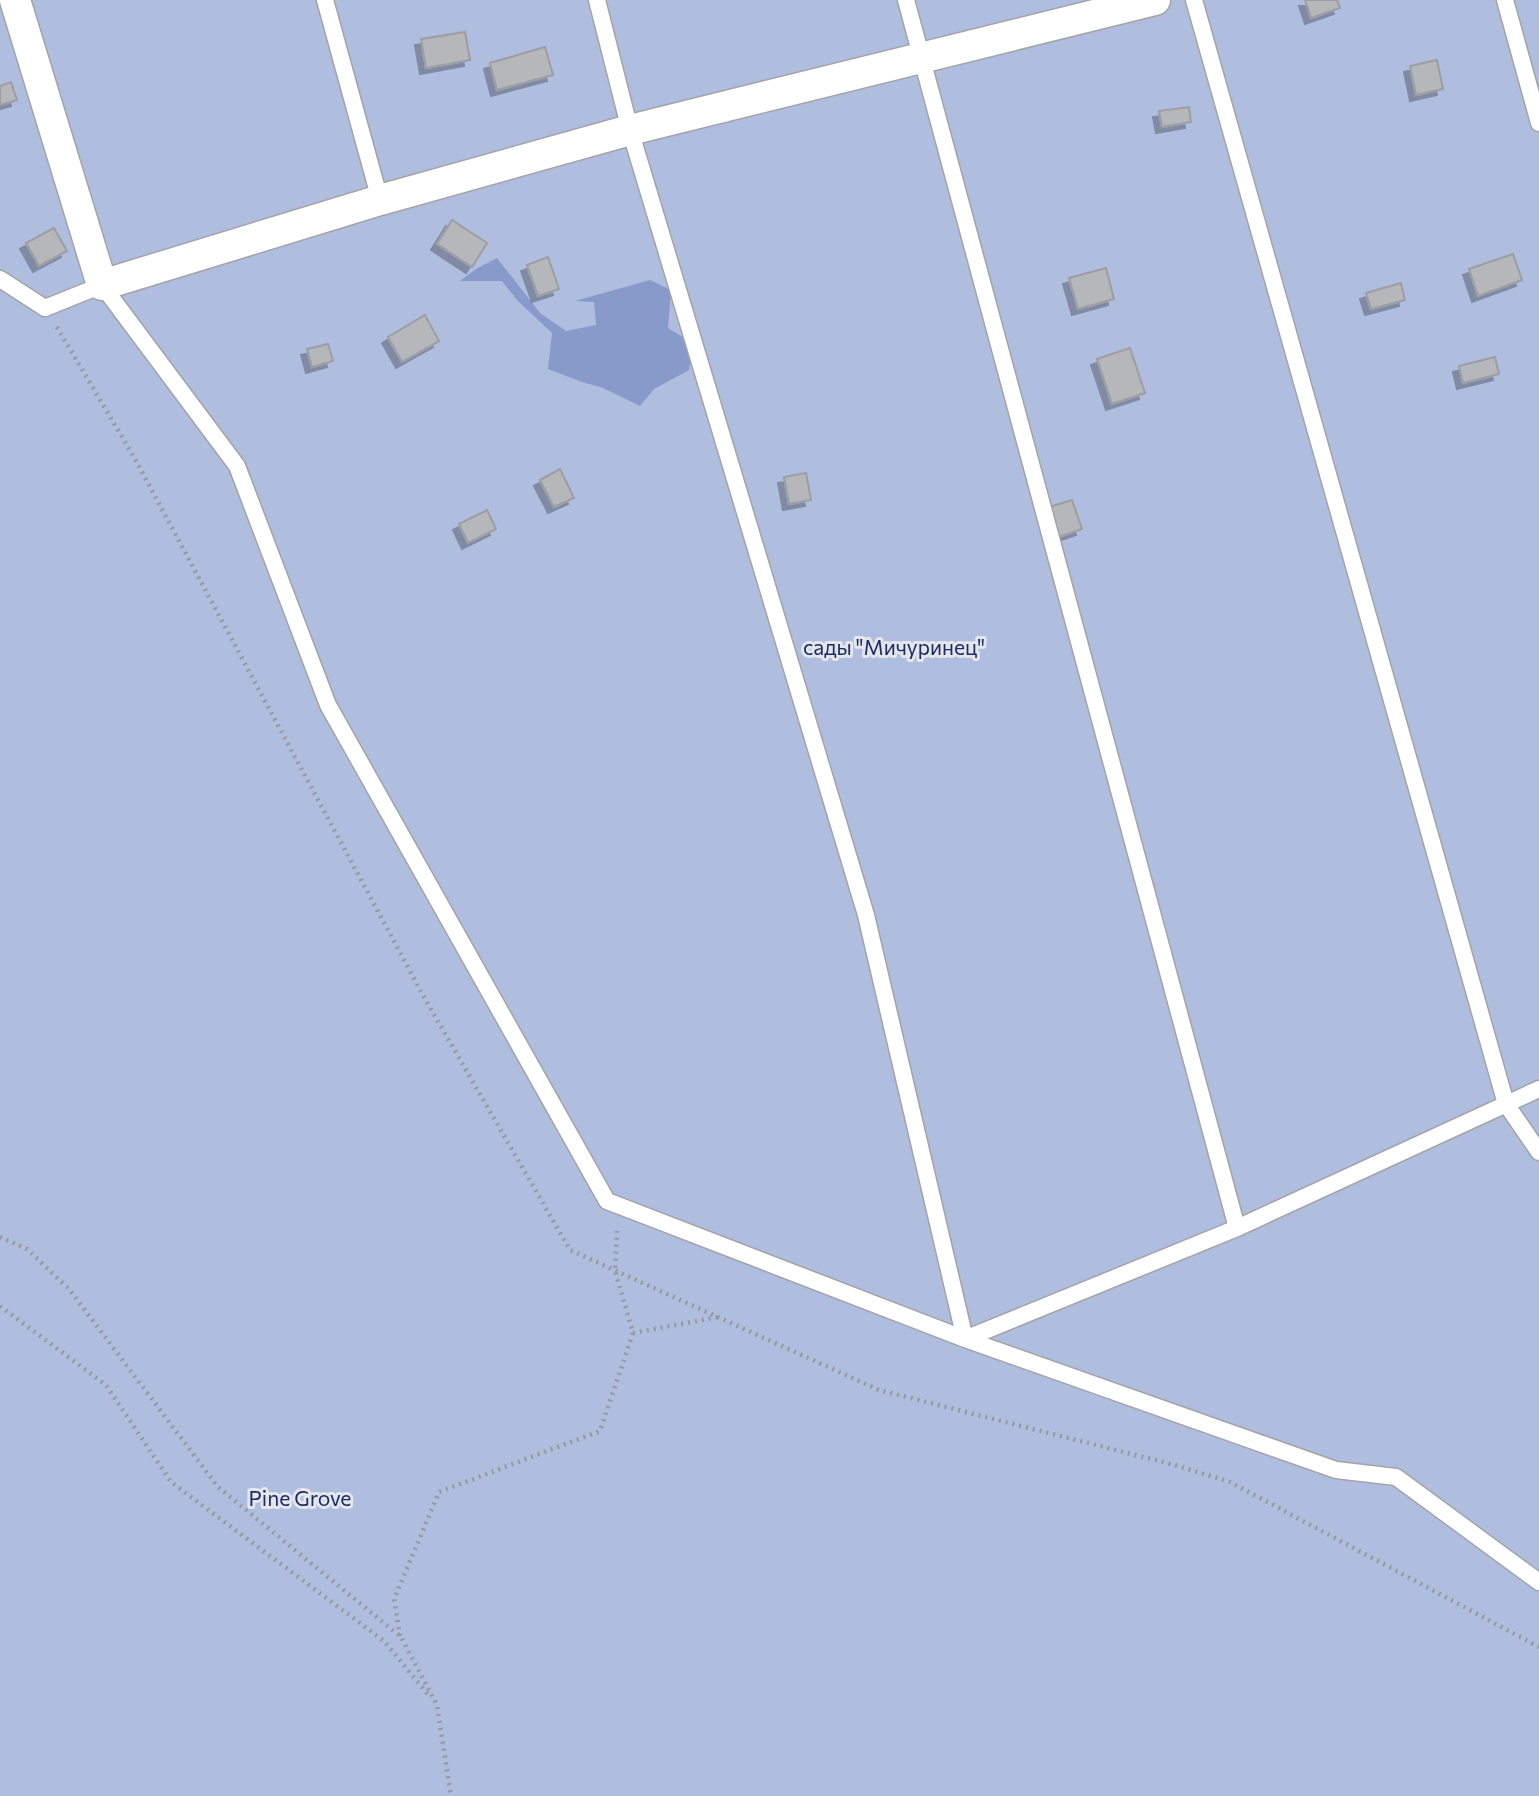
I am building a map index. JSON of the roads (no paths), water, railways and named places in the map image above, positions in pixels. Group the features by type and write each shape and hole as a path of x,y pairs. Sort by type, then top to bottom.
{"street":[{"path":"15,0 102,285 380,200 630,130 1155,0"}],"lane":[{"path":"325,0 380,200"},
{"path":"597,0 630,130 866,915 965,1339"},
{"path":"906,0 1237,1228"},
{"path":"1194,0 1506,1104 1539,1152"},
{"path":"1505,0 1539,123"},
{"path":"0,279 45,308 102,285 237,466 328,705 607,1201 965,1339 1336,1470 1396,1477 1539,1582"},
{"path":"965,1339 1237,1228 1539,1089"}],"park label":[{"name":"сады \"Мичуринец\"","path":"894,646"},
{"name":"Pine Grove","path":"300,1497"}]}
